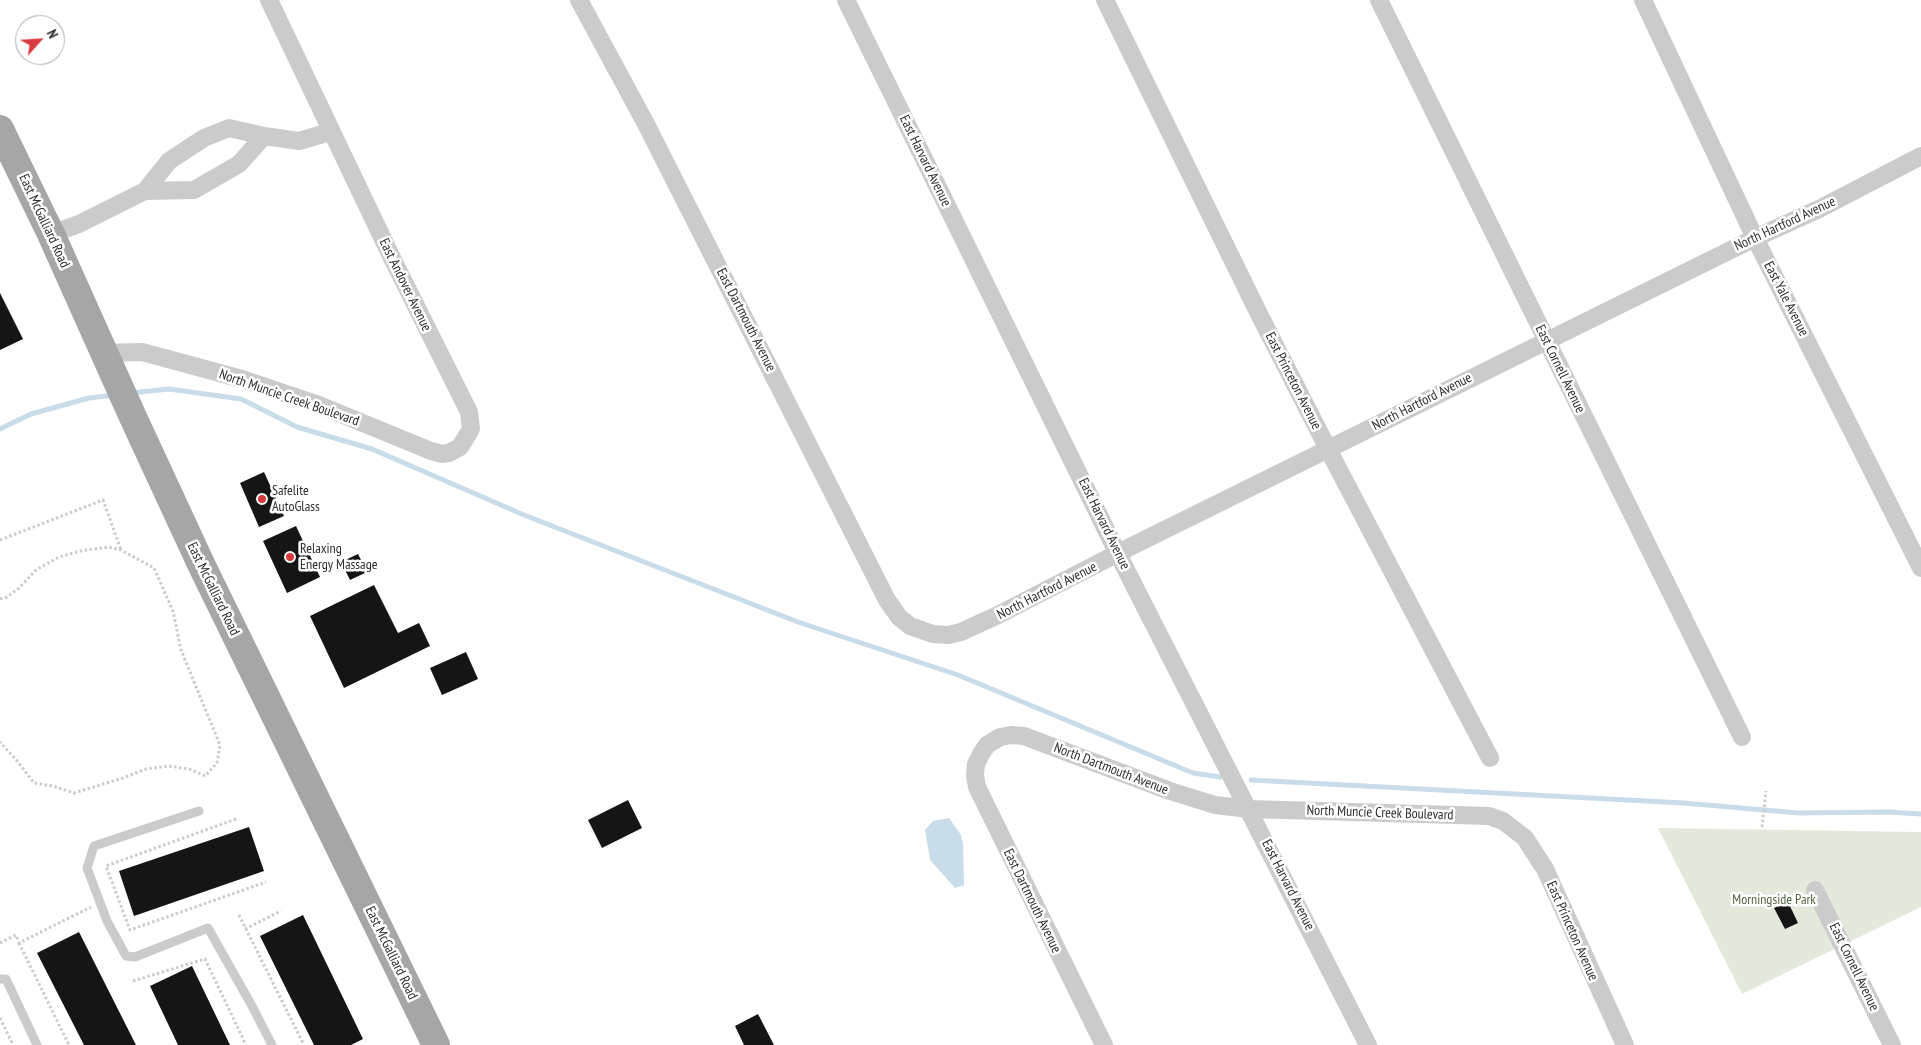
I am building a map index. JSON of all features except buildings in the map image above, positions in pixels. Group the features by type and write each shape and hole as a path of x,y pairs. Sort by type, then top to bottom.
{"main road":[{"name":"East McGalliard Road","path":"0,129 51,234 201,564 436,1045"}],"street":[{"name":"East Andover Avenue","path":"269,0 390,256 469,412 471,429 466,440"},
{"name":"East Dartmouth Avenue","path":"579,0 646,124 887,600 899,617 920,631"},
{"name":"East Harvard Avenue","path":"846,0 1118,554 1368,1045"},
{"name":"East Princeton Avenue","path":"1105,0 1328,449 1490,758"},
{"name":"East Cornell Avenue","path":"1379,0 1742,737"},
{"name":"East Yale Avenue","path":"1643,0 1755,238 1921,568"},
{"path":"51,234 79,224 145,191 169,161 204,138 229,128 264,136 300,140 314,138 331,130"},
{"path":"145,191 194,190 239,164 264,136"},
{"name":"North Hartford Avenue","path":"920,631 948,635 961,632 998,615 1130,547 1546,340 1755,238 1819,209 1921,156"},
{"name":"North Muncie Creek Boulevard","path":"108,362 142,352 242,379 319,406 431,452 449,453 460,447 466,440"},
{"name":"North Dartmouth Avenue","path":"981,754 987,745 1000,737 1011,735 1024,736 1170,791 1215,805 1249,809"},
{"name":"East Dartmouth Avenue","path":"981,754 976,764 975,775 979,794 1104,1045"},
{"name":"North Muncie Creek Boulevard","path":"1249,809 1489,816 1509,824"},
{"name":"East Princeton Avenue","path":"1509,824 1525,838 1545,869 1625,1045"},
{"name":"East Cornell Avenue","path":"1815,890 1892,1045"}],"lane":[{"path":"199,811 94,846 86,868 107,921 126,956 135,957 208,928 272,1045"},
{"path":"0,979 6,980 38,1045"}],"path":[{"path":"0,540 104,500 121,550"},
{"path":"0,599 7,597 19,588 36,570 59,558 80,551 108,547 121,550 154,568 173,611 181,650 220,745 217,763 205,776 190,770 169,766 146,769 74,793 53,786 34,783 0,742"},
{"path":"1762,826 1766,792"},
{"path":"236,819 106,866 130,930 266,882"},
{"path":"19,943 91,907"},
{"path":"245,929 281,912"},
{"path":"239,915 304,1045"},
{"path":"0,943 16,935 69,1045"},
{"path":"133,981 205,959 246,1045"},
{"path":"0,1018 13,1045"}],"green space":[{"name":"Morningside Park","path":"1658,828 1921,832 1921,907 1742,994"}],"water":[{"path":"949,818 961,835 963,844 964,885 955,888 930,860 925,830 933,821"}],"waterway":[{"path":"131,393 169,389 241,399 297,427 372,449 524,515 798,622 958,675 1193,773 1220,777"},
{"path":"0,429 31,414 89,398 115,395"},
{"path":"1251,780 1684,803 1798,813 1888,812 1921,814"}],"place":[{"name":"Safelite AutoGlass","path":"262,499"},
{"name":"Relaxing Energy Massage","path":"290,557"}]}
